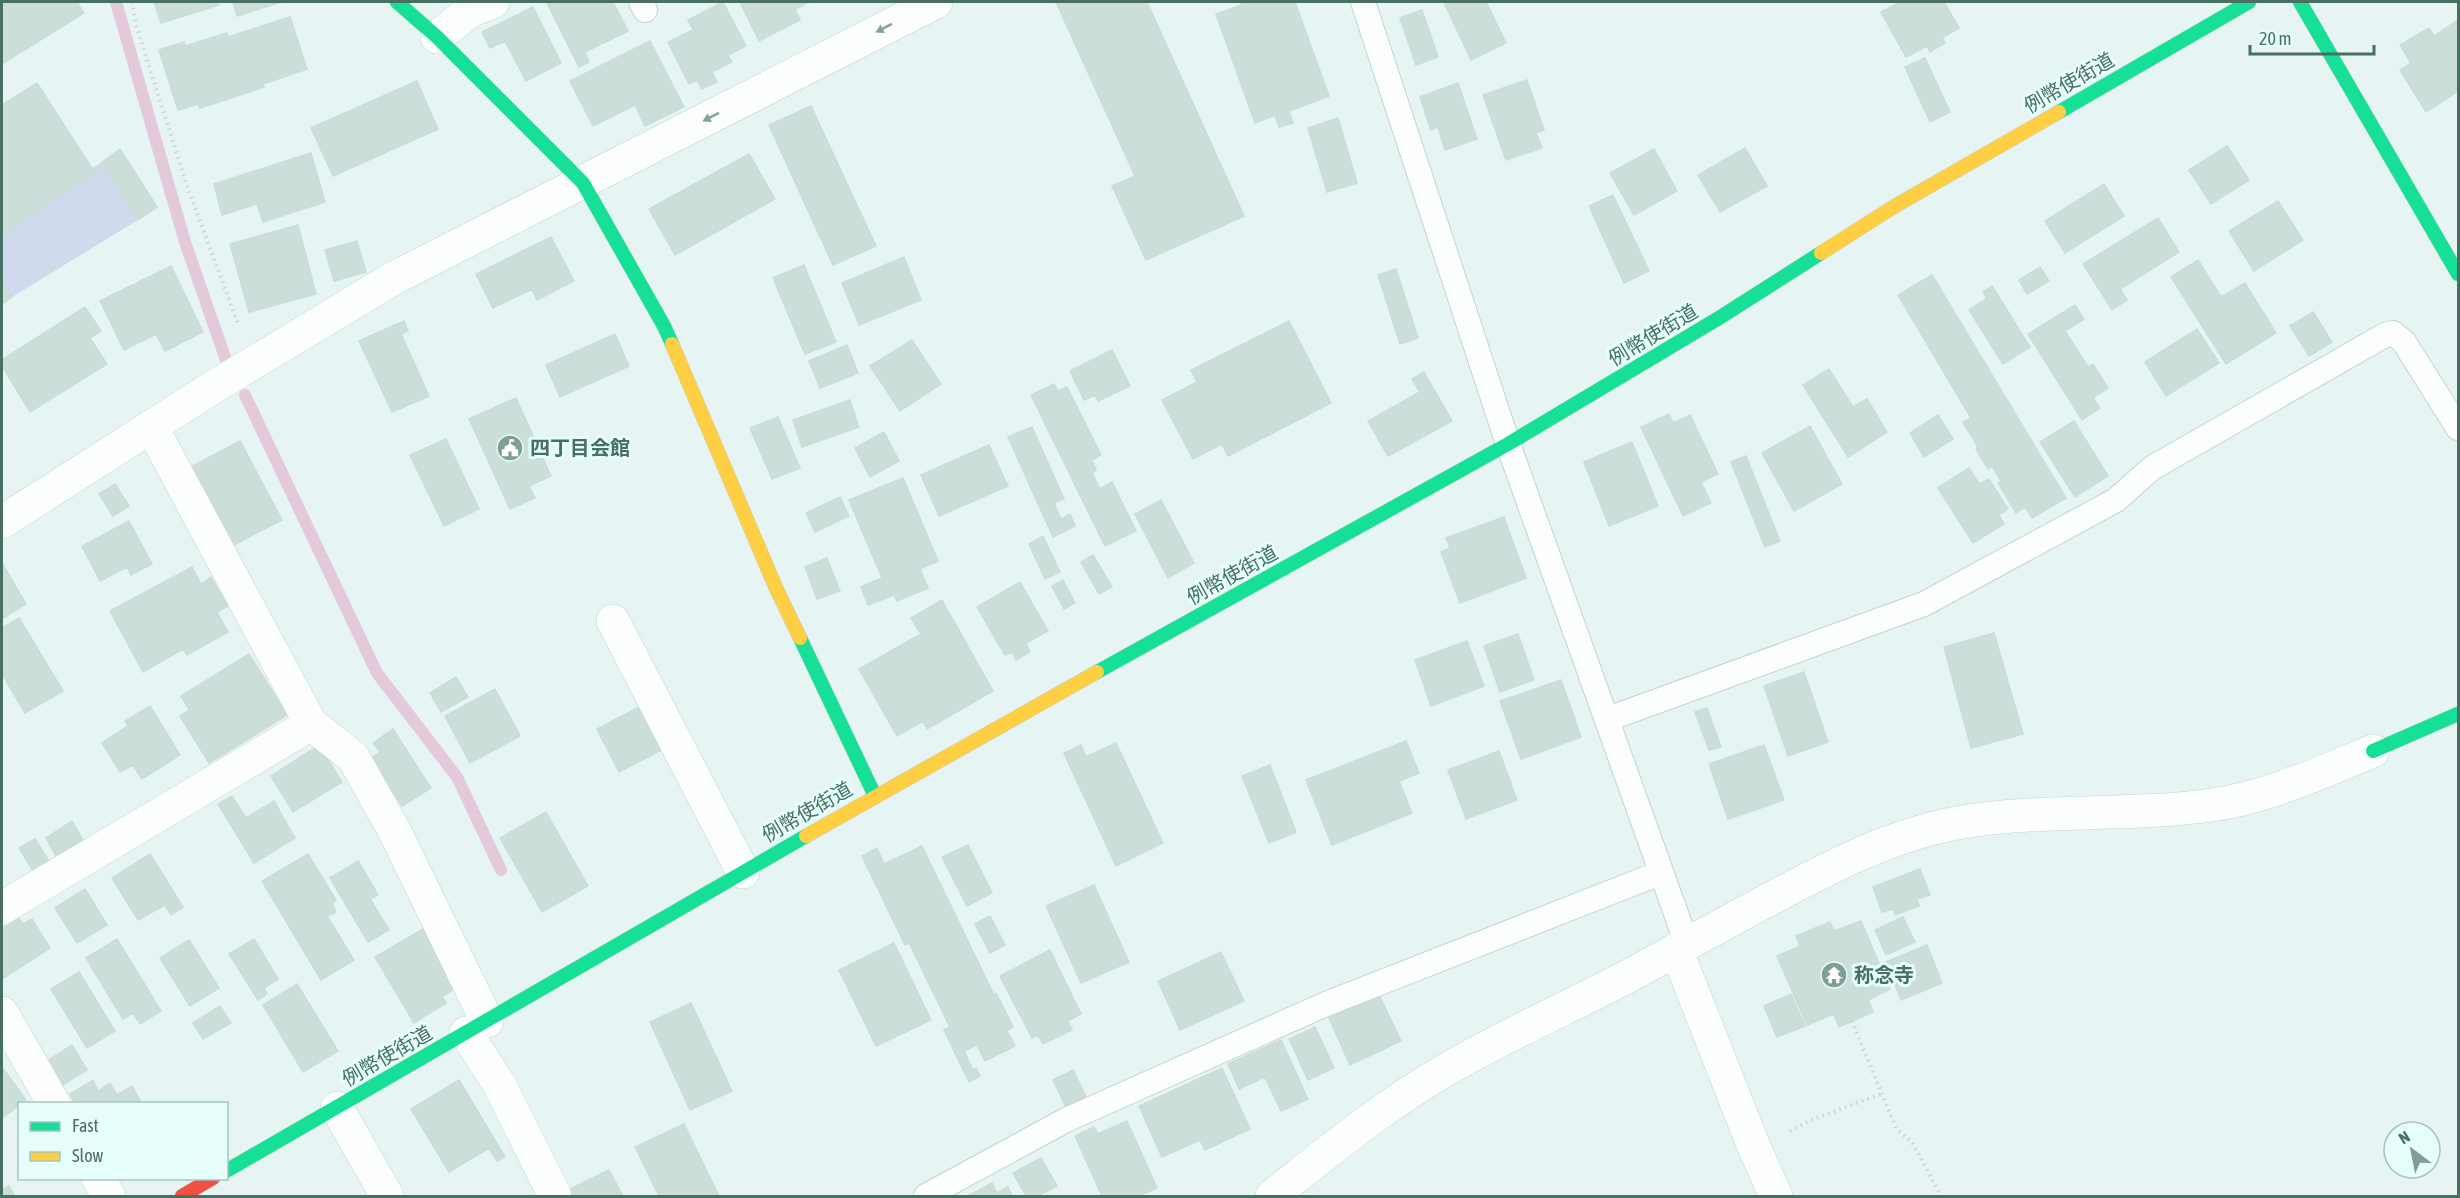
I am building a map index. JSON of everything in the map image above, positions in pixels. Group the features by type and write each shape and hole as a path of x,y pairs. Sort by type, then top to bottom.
{"main road":[{"path":"397,2 437,37 583,183 664,326 776,588 875,796"},
{"name":"例幣使街道","path":"228,1170 875,796 1509,444 1719,318 1895,206 2249,2"},
{"path":"2300,2 2458,274"},
{"path":"2373,751 2458,714"},
{"path":"182,1197 211,1180"}],"street":[{"path":"437,37 471,11 493,2"},
{"path":"2,522 151,426 394,278 936,2"},
{"path":"151,426 311,724 353,757 394,830 499,1084 555,1197"},
{"path":"613,621 743,872"},
{"path":"2,908 311,724"},
{"path":"1272,1197 1376,1115 1444,1070 1822,871 1870,849 1958,823 2216,805 2264,793 2373,751"},
{"path":"1681,946 1754,1147 1776,1197"},
{"path":"2,1013 53,1102"},
{"path":"337,1108 387,1197"},
{"path":"99,1180 109,1197"}],"lane":[{"path":"1367,3 1509,444 1608,719 1660,873 1681,946"},
{"path":"1608,719 1924,604 2116,500 2152,468 2385,335 2393,333 2404,342 2458,428"},
{"path":"926,1197 1066,1120 1326,1004 1660,873"}],"path":[{"path":"132,2 136,25 187,186 254,363"},
{"path":"1852,1021 1896,1128 1912,1143 1941,1197"},
{"path":"1754,1147 1768,1139 1799,1128 1811,1120 1881,1094"}],"shaded area":[{"path":"101,163 138,220 12,297 2,281 2,233 95,173 92,168"}],"building":[{"path":"2,2 77,2 84,13 2,64"},
{"path":"154,2 218,2 219,5 161,23"},
{"path":"233,2 281,2 237,16"},
{"path":"613,2 628,31 585,52 589,62 579,67 547,3"},
{"path":"723,2 746,46 728,55 732,62 712,72 717,82 702,89 697,80 689,84 668,42 693,30 688,20"},
{"path":"740,2 809,2 795,9 800,20 759,41"},
{"path":"1056,2 1147,2 1244,216 1146,260 1112,186 1135,176"},
{"path":"1240,2 1295,2 1329,96 1289,111 1293,123 1279,127 1275,115 1255,123 1216,14 1242,5"},
{"path":"1444,2 1486,2 1506,43 1471,60"},
{"path":"1901,2 1944,2 1959,28 1942,38 1945,43 1930,52 1927,46 1906,57 1881,12"},
{"path":"533,7 561,63 526,81 505,41 490,48 482,32"},
{"path":"1422,10 1438,57 1416,65 1400,18"},
{"path":"290,17 307,69 263,84 264,87 200,108 198,104 178,110 159,50 184,42 185,46 227,33 228,37"},
{"path":"2458,20 2458,91 2426,112 2400,70 2411,63 2400,45 2429,28 2434,36"},
{"path":"650,41 684,107 645,126 635,105 593,126 570,81"},
{"path":"1925,58 1950,112 1930,122 1905,67"},
{"path":"1527,80 1544,130 1536,133 1542,148 1506,160 1483,95"},
{"path":"417,81 438,129 333,176 311,128"},
{"path":"37,83 95,173 2,233 2,105"},
{"path":"1458,83 1477,139 1445,150 1438,127 1431,130 1420,97"},
{"path":"811,106 876,246 833,265 769,125"},
{"path":"1338,118 1357,183 1327,192 1308,128"},
{"path":"2227,146 2249,180 2211,204 2189,170"},
{"path":"1745,148 1767,186 1720,212 1698,175"},
{"path":"120,149 157,207 138,220 101,163"},
{"path":"1654,149 1677,191 1634,215 1610,173"},
{"path":"311,153 325,202 263,222 257,204 222,215 214,184"},
{"path":"749,154 775,199 675,255 649,209"},
{"path":"2104,184 2124,216 2065,253 2045,221"},
{"path":"1613,195 1649,271 1624,283 1589,206"},
{"path":"2278,201 2303,240 2254,271 2229,231"},
{"path":"2158,218 2179,252 2120,289 2127,300 2112,310 2083,264"},
{"path":"298,225 316,294 249,312 230,244"},
{"path":"551,237 574,281 537,300 532,289 493,308 476,274"},
{"path":"357,241 366,272 334,281 325,250"},
{"path":"904,257 921,300 859,325 842,283"},
{"path":"2198,260 2221,297 2245,283 2276,333 2226,364 2171,277"},
{"path":"804,265 836,342 805,354 773,278"},
{"path":"171,266 203,332 165,351 156,334 124,350 100,301"},
{"path":"2040,267 2049,281 2027,294 2019,280"},
{"path":"1396,269 1418,338 1400,344 1378,275"},
{"path":"1932,275 2066,498 2032,518 2025,507 2016,513 1998,483 2001,481 1992,466 1988,469 1963,422 1971,418 1898,295"},
{"path":"2,281 12,297 2,304"},
{"path":"1992,286 2030,347 2003,364 1969,310 1987,298 1983,292"},
{"path":"2075,305 2084,319 2065,331 2088,367 2093,364 2108,388 2093,398 2100,408 2082,420 2028,334"},
{"path":"85,307 101,331 90,338 107,364 30,412 2,366 2,360"},
{"path":"2313,312 2332,342 2309,356 2290,326"},
{"path":"404,321 408,331 401,334 429,396 392,412 359,341"},
{"path":"1289,321 1331,403 1228,456 1222,444 1193,459 1162,400 1197,382 1191,370"},
{"path":"2197,329 2219,363 2166,396 2145,362"},
{"path":"615,334 629,366 560,397 546,365"},
{"path":"912,340 941,384 900,411 870,366"},
{"path":"847,345 858,373 820,388 809,361"},
{"path":"1112,350 1130,386 1098,401 1095,395 1084,400 1070,371"},
{"path":"1829,369 1853,407 1867,399 1887,432 1848,457 1803,385"},
{"path":"1424,372 1452,421 1388,456 1368,421 1420,392 1412,379"},
{"path":"1054,384 1058,391 1067,387 1101,455 1092,460 1096,470 1092,473 1100,489 1112,482 1136,531 1105,546 1031,395"},
{"name":"四丁目会館","path":"516,398 551,476 529,486 535,498 510,509 469,419"},
{"path":"850,400 859,427 802,447 793,420"},
{"path":"1669,414 1673,423 1690,415 1718,474 1701,482 1711,503 1683,516 1641,427"},
{"path":"1938,415 1953,439 1924,457 1910,433"},
{"path":"778,417 800,468 772,479 750,428"},
{"path":"2074,421 2108,476 2075,497 2040,442"},
{"path":"1810,426 1842,484 1794,511 1762,453"},
{"path":"1032,427 1064,499 1054,503 1061,519 1070,514 1075,526 1053,537 1008,437"},
{"path":"884,432 899,461 870,477 855,448"},
{"path":"446,439 479,509 444,526 410,455"},
{"path":"240,441 282,520 226,549 185,470"},
{"path":"1632,442 1658,506 1609,526 1584,462"},
{"path":"989,445 1008,486 939,516 921,475"},
{"path":"1746,456 1780,541 1765,547 1731,462"},
{"path":"1969,468 1979,484 1989,479 2008,509 1999,515 2004,524 1973,543 1938,488"},
{"path":"903,478 938,561 920,569 928,588 897,601 894,595 868,605 861,587 882,578 849,500"},
{"path":"115,484 129,506 113,516 99,494"},
{"path":"840,497 849,516 815,532 806,513"},
{"path":"1161,500 1194,563 1168,578 1135,514"},
{"path":"1504,517 1526,578 1460,603 1441,552 1450,548 1446,538"},
{"path":"129,521 152,564 131,575 127,567 100,581 82,546"},
{"path":"1043,536 1060,572 1045,579 1029,544"},
{"path":"1093,555 1112,587 1099,594 1081,562"},
{"path":"827,558 840,591 817,599 805,567"},
{"path":"2,563 26,604 2,619"},
{"path":"192,567 201,584 211,577 228,606 217,612 228,632 187,655 183,649 143,672 110,611"},
{"path":"1063,580 1075,603 1064,609 1052,586"},
{"path":"1020,582 1048,631 1026,643 1030,652 1016,660 1012,652 1005,655 977,607"},
{"path":"942,600 993,691 927,729 923,721 897,736 859,669 921,634 911,618"},
{"path":"19,618 63,691 25,713 2,674 2,628"},
{"path":"1994,633 2023,734 1971,748 1944,647"},
{"path":"1518,634 1534,680 1500,692 1484,646"},
{"path":"1467,641 1484,686 1431,706 1415,660"},
{"path":"249,654 287,715 209,763 180,716 189,710 181,696"},
{"path":"1804,672 1828,742 1788,756 1764,686"},
{"path":"456,677 468,697 441,712 430,693"},
{"path":"1561,680 1581,737 1521,759 1500,701"},
{"path":"495,689 520,736 470,763 445,716"},
{"path":"645,704 667,747 619,772 597,729"},
{"path":"150,706 180,755 142,779 133,765 120,772 102,743 128,726 125,721"},
{"path":"1707,708 1721,747 1709,750 1695,712"},
{"path":"393,729 431,788 402,806 371,758 380,752 373,743"},
{"path":"1406,741 1419,773 1399,781 1412,813 1332,845 1306,780"},
{"path":"1116,743 1163,843 1116,866 1064,753 1081,745 1086,757"},
{"path":"319,745 342,782 293,812 271,776"},
{"path":"1764,745 1784,800 1728,819 1709,764"},
{"path":"1499,751 1517,800 1466,819 1448,770"},
{"path":"1270,765 1296,832 1269,843 1242,776"},
{"path":"232,796 246,818 274,801 295,838 254,863 218,804"},
{"path":"546,812 588,886 542,912 500,838"},
{"path":"72,821 83,840 56,856 46,838"},
{"path":"35,839 51,864 35,874 19,848"},
{"path":"968,845 992,893 967,906 942,857"},
{"path":"922,846 994,995 996,993 1013,1027 1007,1031 1015,1046 985,1061 977,1045 964,1051 973,1070 976,1068 980,1076 969,1082 944,1030 950,1027 909,943 905,945 862,856 877,848 884,864"},
{"path":"150,854 183,907 171,915 165,905 138,920 112,878"},
{"path":"308,854 336,900 332,903 336,912 327,916 354,960 321,980 262,881"},
{"path":"358,861 378,895 370,899 389,930 368,942 330,878"},
{"path":"1920,869 1930,895 1917,899 1919,906 1895,915 1893,909 1882,912 1873,887"},
{"path":"1094,885 1129,962 1081,983 1046,906"},
{"path":"85,889 107,925 77,943 55,908"},
{"path":"990,916 1005,945 990,953 975,924"},
{"path":"1903,917 1915,942 1886,955 1875,930"},
{"path":"19,918 23,924 32,919 50,948 2,979 2,929"},
{"path":"1861,921 1890,989 1868,1000 1873,1012 1839,1027 1834,1014 1807,1025 1777,956 1800,946 1796,936 1830,922 1834,931"},
{"path":"423,929 457,987 442,997 446,1003 414,1023 375,957"},
{"path":"117,939 161,1011 140,1024 133,1013 123,1019 86,958"},
{"path":"254,939 278,979 264,988 267,994 258,1000 229,954"},
{"path":"189,940 219,988 190,1006 160,958"},
{"path":"894,943 931,1020 876,1046 839,970"},
{"path":"1927,945 1942,983 1901,1000 1886,962"},
{"path":"1050,950 1081,1014 1068,1021 1072,1030 1043,1044 1038,1035 1032,1038 1000,976"},
{"path":"1221,952 1244,1001 1180,1030 1158,981"},
{"path":"79,972 115,1031 87,1048 51,989"},
{"path":"297,984 338,1051 303,1072 263,1005"},
{"path":"1791,994 1805,1026 1777,1037 1764,1006"},
{"path":"1379,995 1401,1041 1350,1065 1329,1018"},
{"path":"691,1003 732,1091 690,1110 650,1022"},
{"path":"220,1006 231,1023 203,1039 193,1023"},
{"path":"1315,1027 1334,1068 1308,1080 1289,1039"},
{"path":"1281,1040 1308,1099 1281,1111 1265,1077 1239,1089 1228,1064"},
{"path":"72,1045 87,1070 59,1087 44,1063"},
{"path":"2,1067 26,1100 18,1102 18,1106 2,1118"},
{"path":"1222,1068 1250,1129 1205,1150 1200,1140 1162,1157 1139,1106"},
{"path":"1073,1070 1086,1097 1066,1107 1053,1080"},
{"path":"93,1080 98,1091 110,1083 117,1095 132,1086 141,1102 74,1102 70,1094"},
{"path":"459,1080 505,1157 497,1161 489,1148 449,1172 411,1109"},
{"path":"1127,1121 1157,1188 1138,1196 1102,1196 1075,1136 1094,1127 1098,1134"},
{"path":"684,1124 719,1196 659,1196 635,1147"},
{"path":"1041,1158 1057,1186 1038,1196 1026,1196 1013,1173"},
{"path":"609,1170 623,1196 572,1196 568,1190"},
{"path":"992,1183 997,1193 1008,1187 1012,1196 968,1196"},
{"path":"9,1186 15,1196 2,1196 2,1190"}],"waterway":[{"path":"116,2 185,242 226,360"},
{"path":"245,395 377,673 457,777 501,870"}],"traffic: fast":[{"path":"397,2 437,37 583,183 672,344"},
{"path":"2059,112 2249,2"},
{"path":"2300,2 2458,274"},
{"path":"1097,672 1508,444 1719,318 1821,253"},
{"path":"800,638 875,796"},
{"path":"2373,751 2458,714"},
{"path":"228,1170 806,836"}],"traffic: slow":[{"path":"1821,253 1895,206 2059,112"},
{"path":"672,344 776,588 800,638"},
{"path":"806,836 1097,672"}],"traffic: jam":[{"path":"182,1196 210,1180"}],"place":[{"name":"四丁目会館","path":"510,448"},
{"name":"称念寺","path":"1834,975"}]}
